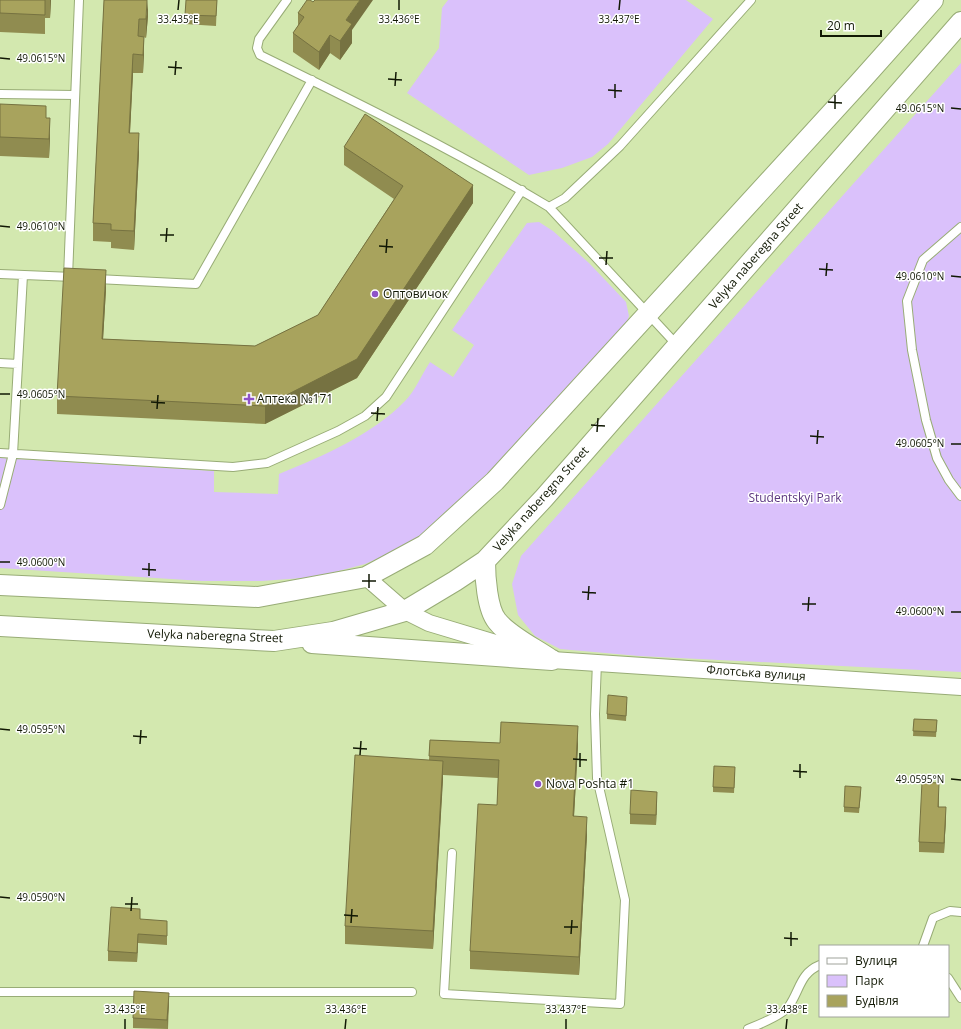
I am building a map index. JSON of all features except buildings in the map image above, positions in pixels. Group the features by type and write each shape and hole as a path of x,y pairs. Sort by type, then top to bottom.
{"street":[{"path":"0,586 258,597 366,577 426,545 495,481 933,0"},
{"name":"Velyka naberegna Street","path":"0,626 274,641 333,632 405,611 455,582 485,561 544,498 961,22"},
{"path":"485,561 486,588 496,620 521,641 552,660"},
{"name":"Флотська вулиця","path":"366,577 405,611 429,623 552,660 961,687"},
{"path":"274,641 552,660"}],"lane":[{"path":"68,277 79,0"},
{"path":"287,0 259,40 257,48 260,55 355,101 522,190 549,207 677,346"},
{"path":"549,207 565,198 620,146 751,0"},
{"path":"0,274 196,284 312,80"},
{"path":"0,94 75,95"},
{"path":"0,453 233,467 267,463 338,431 365,416 386,397 522,190"},
{"path":"961,227 923,260 907,301 912,350 926,420 937,458 949,480 961,496"},
{"path":"0,506 13,454 23,275"},
{"path":"0,363 18,364"},
{"path":"452,854 444,994 620,1004 625,900 597,778 595,714 598,662"},
{"path":"923,945 933,918 950,911 961,912"},
{"path":"748,1029 761,1024 788,1008 805,975 819,966"},
{"path":"949,980 961,998"},
{"path":"0,992 412,992"}],"green space":[{"path":"448,0 686,0 713,19 608,144 592,157 562,168 529,175 407,93 439,48 442,8"},
{"name":"Studentskyi Park","path":"961,63 961,672 639,656 560,649 535,636 518,615 512,584 521,556"},
{"path":"539,222 553,231 589,263 626,302 629,316 626,325 488,477 415,540 393,552 365,564 316,577 262,581 202,581 0,568 0,458 214,471 214,492 278,494 279,474 346,444 378,424 409,397 430,362 453,377 474,345 452,330 527,223"}],"place":[{"name":"Оптовичок","path":"375,294"},
{"name":"Аптека №171","path":"249,399"},
{"name":"Nova Poshta #1","path":"538,784"}]}
